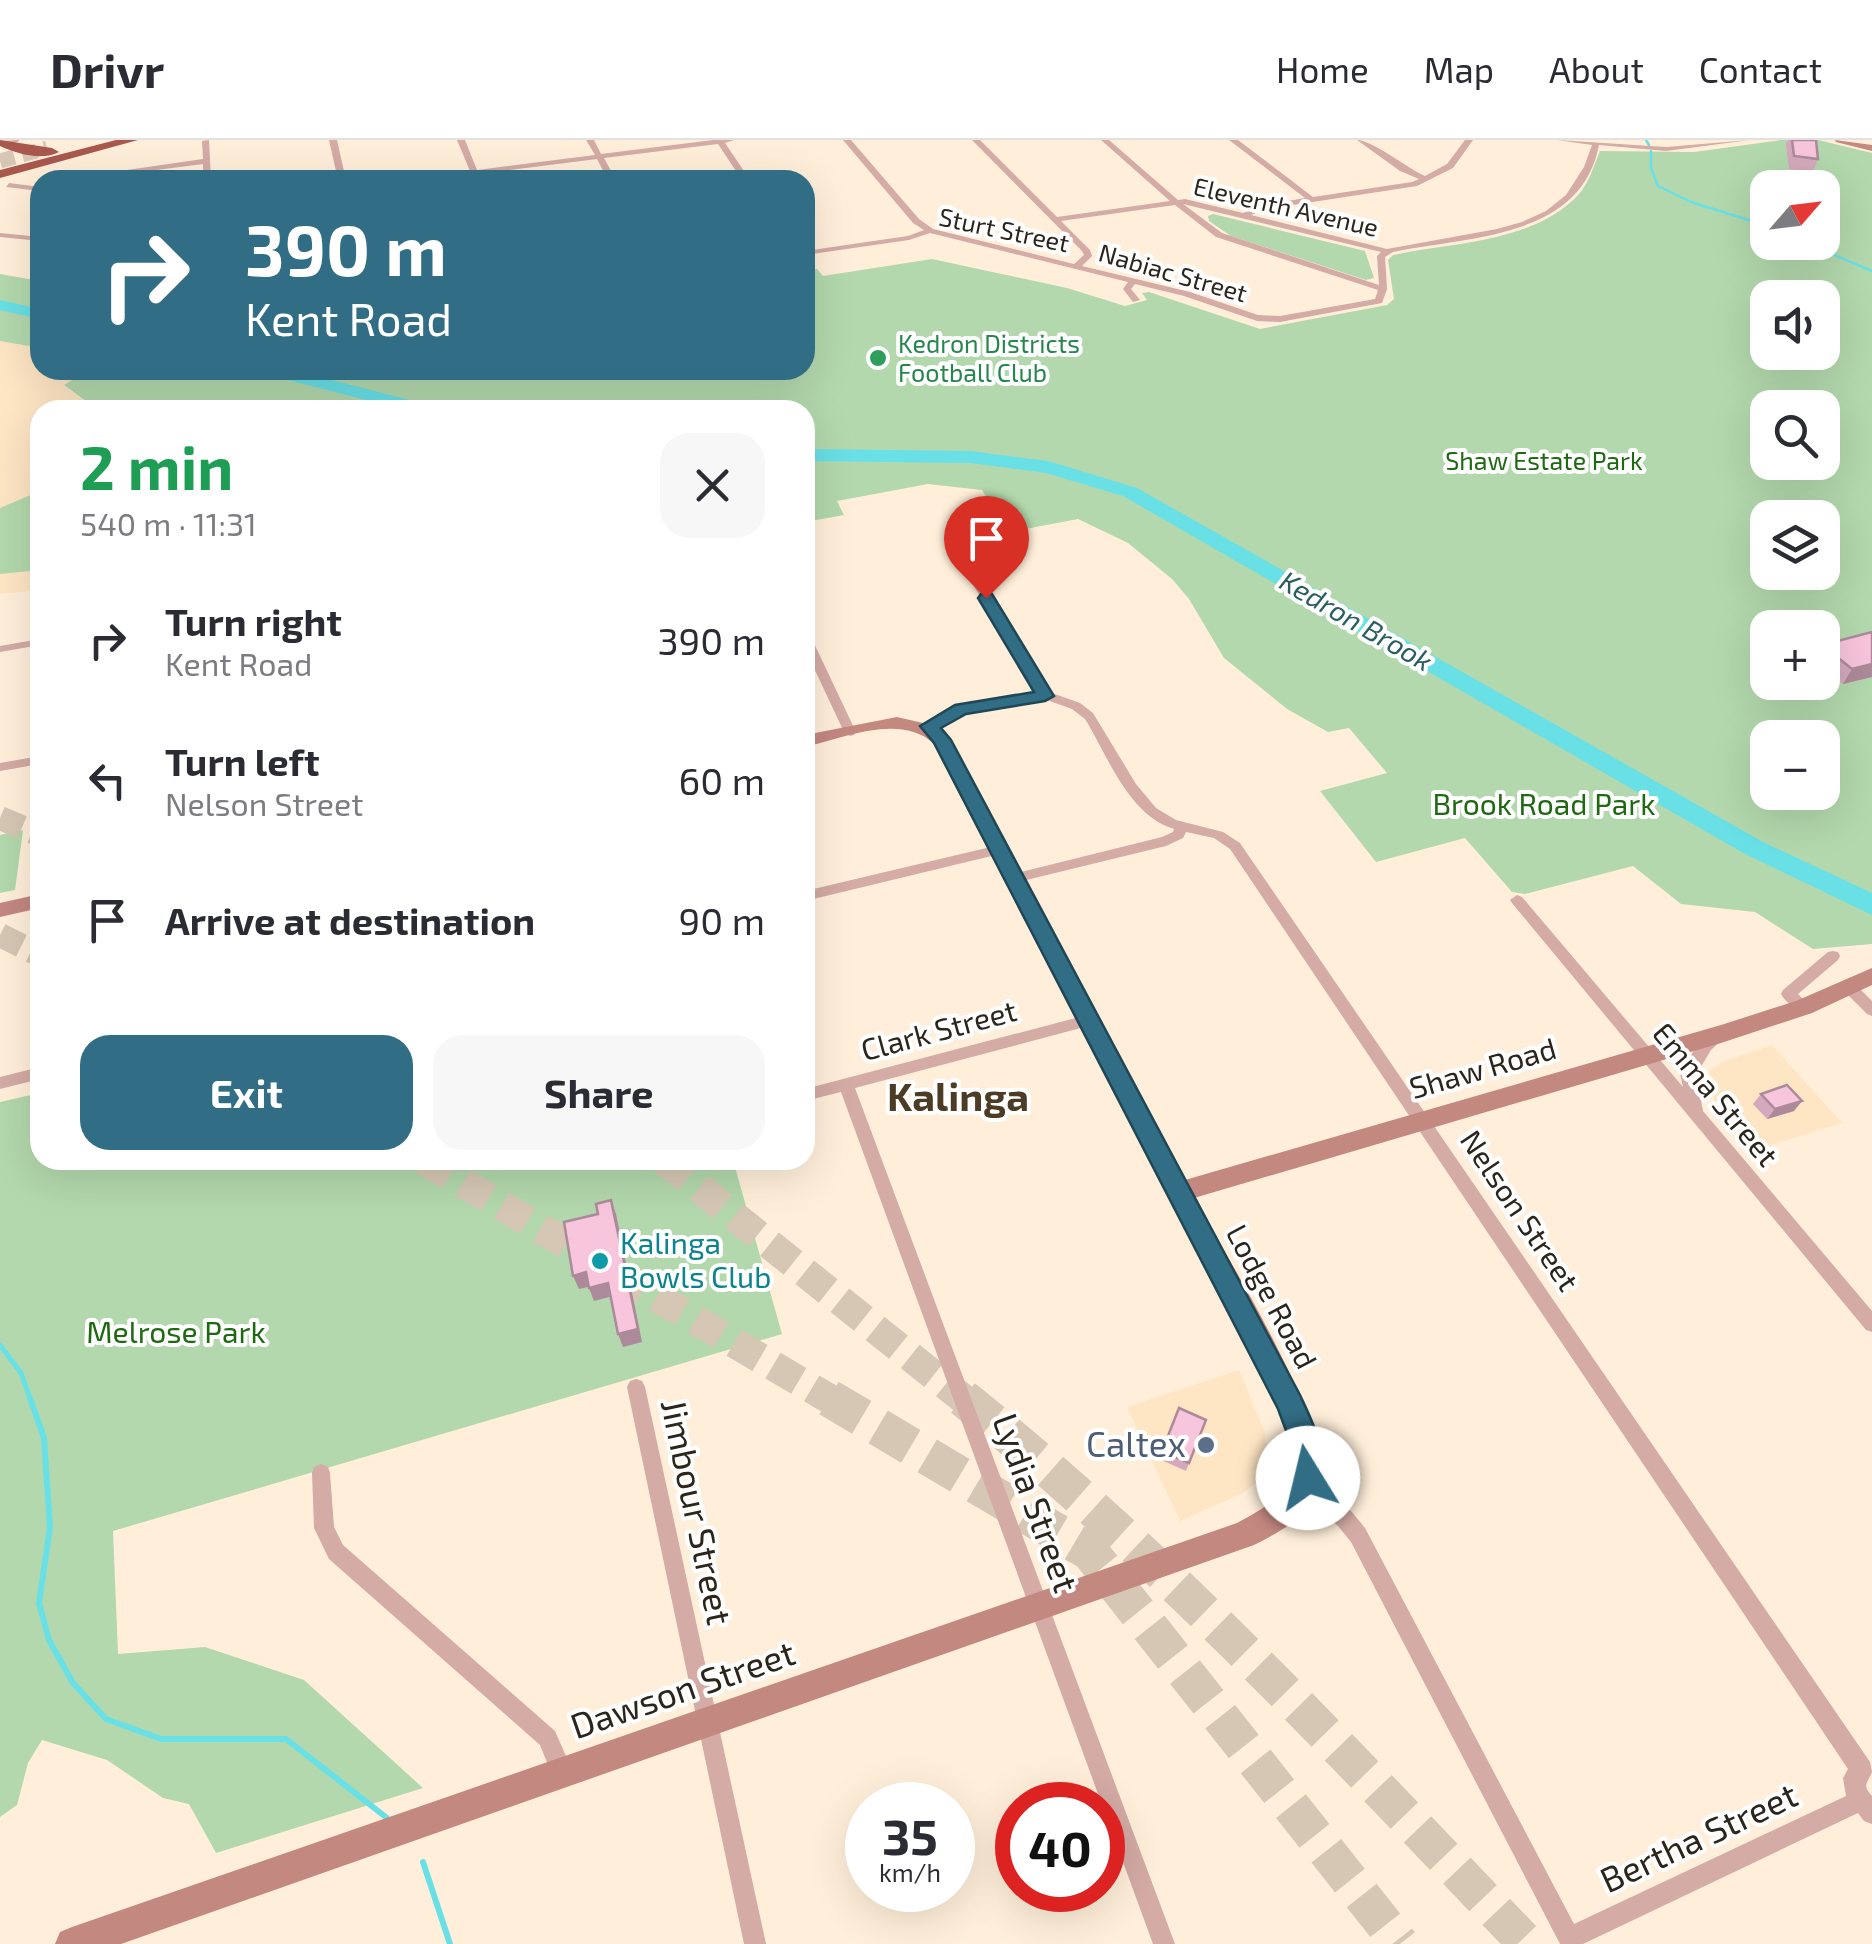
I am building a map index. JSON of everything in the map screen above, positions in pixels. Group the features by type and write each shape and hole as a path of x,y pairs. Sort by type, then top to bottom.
{"highway":[{"path":"19,145 76,146 131,140"},
{"path":"19,145 76,146"},
{"path":"3,176 19,145"},
{"path":"3,176 76,146"}],"street":[{"path":"333,140 340,170"},
{"path":"461,140 473,170"},
{"path":"590,140 607,170"},
{"path":"512,170 730,140"},
{"path":"848,140 916,221 930,231"},
{"path":"976,140 1088,252 1077,266"},
{"name":"Eleventh Avenue","path":"1105,140 1204,225 1230,240 1383,289"},
{"path":"1233,140 1312,200"},
{"path":"1361,140 1403,169 1426,179"},
{"path":"1244,215 1259,208 1408,186 1450,166 1468,140"},
{"path":"1561,140 1684,148 1746,140"},
{"path":"1840,140 1872,148"},
{"path":"206,141 207,170"},
{"path":"719,141 739,170"},
{"path":"1383,289 1381,256 1386,251 1508,230 1526,223 1575,190 1595,145"},
{"path":"138,170 206,161"},
{"path":"3,176 30,185"},
{"path":"1056,219 1176,202"},
{"name":"Eleventh Avenue","path":"1176,202 1386,251"},
{"name":"Sturt Street","path":"815,252 909,238 930,231 1077,266"},
{"path":"0,234 30,238"},
{"name":"Nabiac Street","path":"1077,266 1257,318 1280,319 1368,304 1380,300 1383,289"},
{"path":"1133,280 1126,288 1136,300"},
{"path":"815,739 908,722 929,726 961,709 1045,696 952,543"},
{"path":"0,649 30,644"},
{"path":"815,658 850,732"},
{"name":"Nelson Street","path":"1045,696 1076,706 1090,716 1150,810 1182,826 1220,835 1234,846 1867,1770 1853,1784 1866,1807"},
{"name":"Lodge Road","path":"929,726 942,740 1290,1404 1308,1452 1304,1488"},
{"path":"0,768 30,762"},
{"path":"1014,878 1166,841 1178,835 1182,826"},
{"path":"815,894 999,850"},
{"name":"Emma Street","path":"1517,900 1872,1324"},
{"path":"0,910 30,903"},
{"path":"1804,1007 1788,994 1833,956"},
{"name":"Shaw Road","path":"1179,1192 1721,1034 1804,1007 1872,976"},
{"path":"1849,987 1872,1010"},
{"name":"Clark Street","path":"815,1092 1088,1020"},
{"path":"1695,1114 1688,1074 1706,1046 1721,1034"},
{"path":"0,1083 30,1076"},
{"name":"Lydia Street","path":"846,1084 1164,1944"},
{"name":"Jimbour Street","path":"636,1387 755,1944"},
{"path":"321,1472 324,1528 331,1546 548,1738 562,1772"},
{"path":"1304,1488 1345,1518 1358,1535 1571,1941"},
{"name":"Dawson Street","path":"72,1944 112,1937 562,1772 1244,1536 1280,1518 1294,1506 1304,1488"},
{"name":"Bertha Street","path":"1571,1941 1866,1807"}],"shaded area":[{"path":"0,341 30,346 30,380 73,380 64,386 84,400 30,400 30,591 0,594"},
{"path":"1772,1045 1842,1123 1754,1150 1716,1104 1708,1086 1710,1071 1722,1062"},
{"name":"Caltex","path":"1239,1370 1265,1433 1268,1457 1261,1479 1243,1493 1180,1521 1127,1407"}],"green space":[{"path":"1781,140 1818,140 1872,153 1872,944 1813,949 1755,912 1681,904 1633,866 1525,894 1512,892 1465,838 1376,862 1320,791 1387,773 1349,728 1328,732 1287,709 1224,658 1189,599 1172,579 1128,543 1078,519 977,538 970,529 1003,522 982,490 928,484 837,501 844,515 815,520 815,400 84,400 64,385 72,380 815,380 815,269 823,276 932,259 1067,288 1125,306 1147,300 1142,293 1149,292 1260,329 1387,305 1394,299 1388,260 1393,255 1516,231 1561,210 1579,194 1600,151 1694,152"},
{"path":"1213,214 1365,251 1374,278 1366,280 1231,236 1209,221 1208,216"},
{"path":"0,274 30,279 30,346 0,341"},
{"path":"30,495 30,571 0,574 0,508"},
{"path":"23,830 15,890 0,893 0,835"},
{"name":"Melrose Park","path":"30,1095 30,1170 736,1170 782,1334 113,1531 118,1654 205,1647 304,1680 423,1788 216,1853 189,1804 163,1798 107,1760 42,1740 28,1763 17,1805 0,1817 0,1102"}],"building":[{"path":"1792,140 1816,140 1818,159 1794,156"},
{"path":"1872,632 1872,664 1852,669 1840,659 1840,640"},
{"path":"1787,1085 1802,1101 1775,1109 1761,1094"},
{"name":"Kalinga Bowls Club","path":"611,1200 638,1329 618,1334 608,1283 589,1288 586,1272 573,1276 564,1222 598,1214 596,1204"},
{"path":"1179,1408 1206,1420 1189,1463 1162,1451"}],"waterway":[{"path":"1646,140 1649,145"},
{"path":"1651,151 1651,168 1658,186 1691,202 1750,220"},
{"path":"1840,257 1872,271"},
{"name":"Kedron Brook","path":"0,305 30,312"},
{"name":"Kedron Brook","path":"310,380 387,400"},
{"name":"Kedron Brook","path":"815,455 970,457 1048,467 1130,492 1754,848 1872,905"},
{"path":"0,1345 21,1373 31,1401"},
{"path":"30,1398 44,1438 50,1527 39,1603 49,1640 73,1683 106,1719 161,1739 286,1739 387,1818"},
{"path":"423,1862 450,1944"}],"tunnel":[{"path":"0,161 47,148"},
{"path":"0,818 30,831"},
{"path":"0,935 30,950"},
{"path":"441,1170 833,1401"},
{"path":"677,1170 966,1401"},
{"path":"829,1398 1090,1552 1400,1944"},
{"path":"963,1398 1039,1461 1184,1593 1527,1944"}],"place":[{"name":"Kedron Districts Football Club","path":"878,358"},
{"name":"Kalinga Bowls Club","path":"600,1261"},
{"name":"Caltex","path":"1206,1445"}],"district":[{"name":"Kalinga","path":"958,1097"}],"route":[{"path":"986,598 1045,696 1024,696 948,712 929,726 942,740 1290,1404 1308,1452 1308,1478"}],"park label":[{"name":"Shaw Estate Park","path":"1544,461"},
{"name":"Brook Road Park","path":"1544,805"}]}
